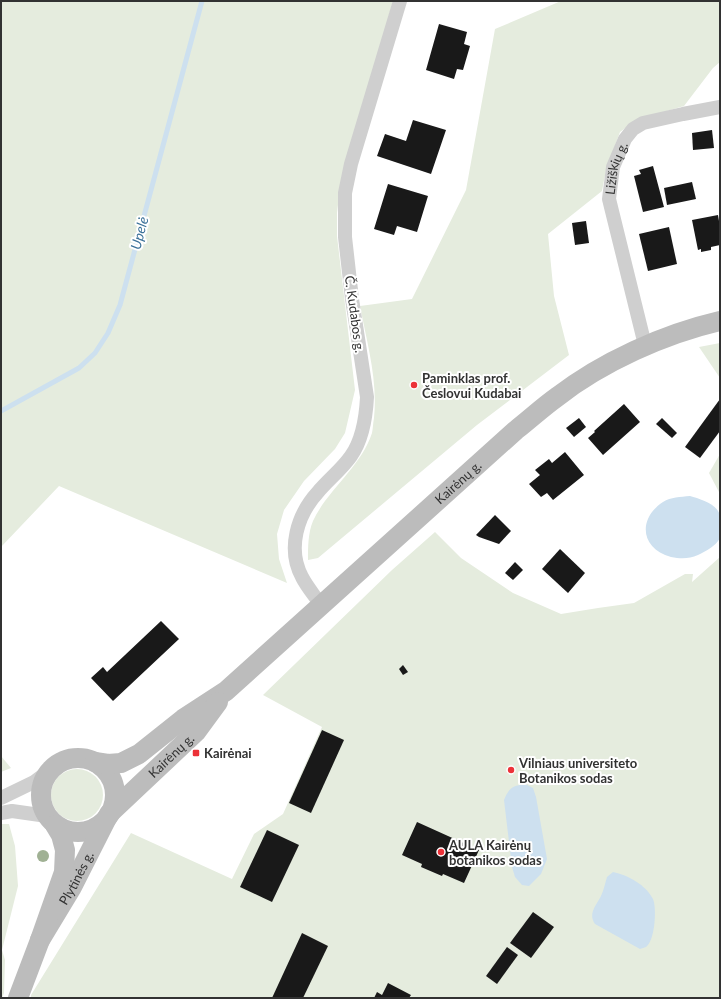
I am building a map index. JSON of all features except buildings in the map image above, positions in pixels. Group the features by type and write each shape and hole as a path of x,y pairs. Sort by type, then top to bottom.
{"main road":[{"name":"Kairėnų g.","path":"94,762 108,764 121,763 139,754 183,719 226,691 516,430 558,396 594,372 645,345 696,326 720,321"},
{"name":"Kairėnų g.","path":"110,814 196,732 226,691"},
{"path":"71,759 83,759 94,762 104,769 111,779 114,791 114,803 110,814 91,830 78,832 66,830 51,820 42,804 41,792 44,780 50,770 60,763 71,759"},
{"name":"Plytinės g.","path":"40,940 72,888 110,814"},
{"name":"Plytinės g.","path":"18,998 64,872 65,850 61,835 51,820"}],"street":[{"name":"Č. Kudabos g.","path":"321,605 302,577 295,561 295,544 298,526 306,508 316,494 351,456 358,443 366,412 367,397 352,299 345,237 345,193 351,164 400,1"},
{"name":"Ližiškių g.","path":"645,345 609,199 613,167 625,139 634,129 643,123 720,108"},
{"path":"1,798 34,782 50,770"},
{"path":"1,813 12,811 51,820"}],"shaded area":[{"path":"1,1 393,1 340,188 337,213 337,236 355,390 345,433 335,449 304,481 284,510 277,534 279,559 287,583 59,486 1,547"},
{"path":"561,1 720,1 720,62 713,68 684,106 636,120 620,132 606,170 602,191 548,234 554,296 569,355 477,425 318,558 308,560 309,535 311,526 319,509 360,457 372,433 375,404 373,376 360,306 412,299 466,190 495,29"},
{"path":"720,343 720,378 699,347"},
{"path":"720,454 720,494 709,473"},
{"name":"Vilniaus universiteto Botanikos sodas","path":"435,532 461,558 513,593 561,614 634,603 685,574 693,574 692,582 720,557 720,998 31,998 31,995 131,833 232,879 254,834 283,814 322,727 263,695 392,570"},
{"path":"1,756 11,768 1,772"},
{"path":"72,769 82,769 96,776 103,790 103,800 96,814 82,821 72,821 62,817 55,810 51,800 51,790 55,780 62,773"},
{"path":"1,824 9,824 15,846 18,886 2,950 5,960 4,993 2,998 1,998"}],"water":[{"path":"690,496 712,505 719,512 720,538 710,548 691,557 675,558 661,553 648,541 646,525 649,517 655,509 666,500"},
{"path":"525,784 533,788 536,797 547,859 541,874 529,886 522,885 515,877 512,867 504,800 512,788"},
{"path":"613,872 636,881 646,889 653,899 655,917 653,932 649,944 640,949 595,924 593,920 592,916 602,894 607,877"}],"waterway":[{"name":"Upelė","path":"1,411 79,368 95,353 108,333 120,305 202,1"}],"place":[{"name":"Paminklas prof. Česlovui Kudabai","path":"414,385"},
{"name":"Kairėnai","path":"196,753"},
{"name":"Vilniaus universiteto Botanikos sodas","path":"511,770"},
{"name":"AULA Kairėnų botanikos sodas","path":"441,852"}]}
